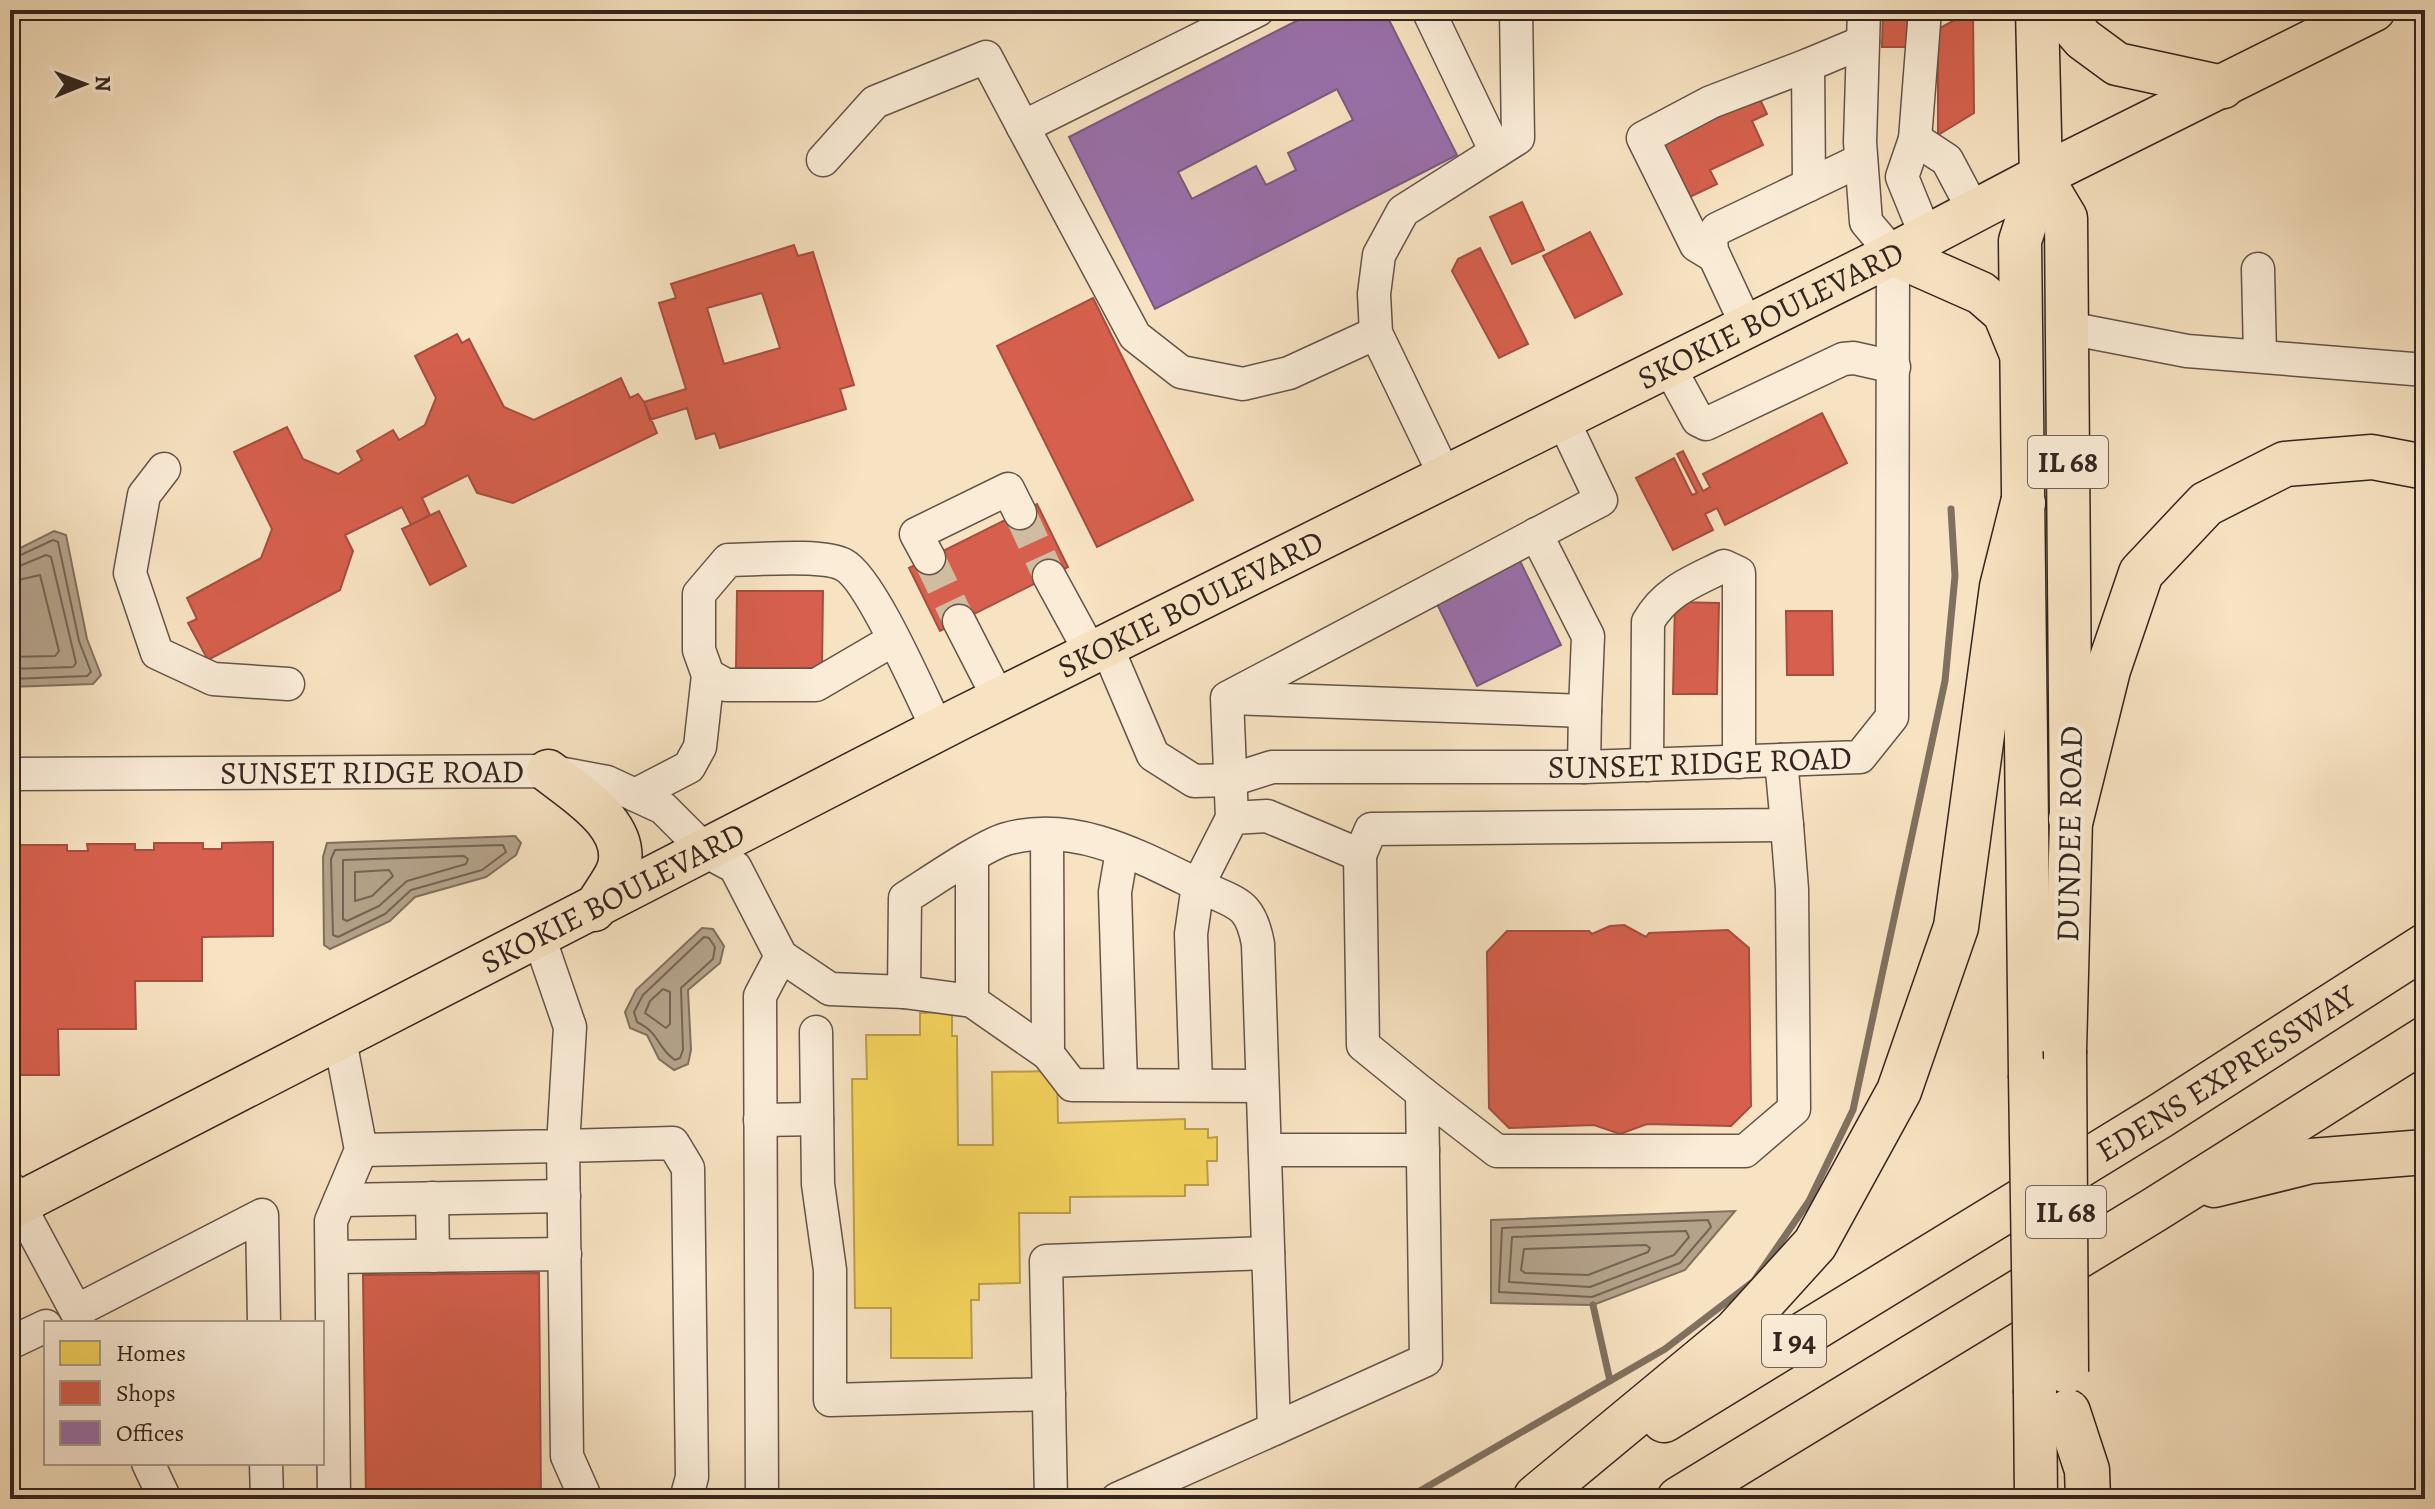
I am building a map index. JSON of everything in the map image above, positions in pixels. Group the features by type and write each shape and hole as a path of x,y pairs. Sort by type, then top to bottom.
{"highway":[{"path":"2071,819 2108,670 2141,573 2206,504 2285,464 2372,457 2425,467"},
{"path":"1534,1498 1735,1332 1815,1244 1899,1091 1956,927 2002,587 2023,503"},
{"name":"EDENS EXPRESSWAY","path":"1534,1498 2123,1138 2425,946"},
{"name":"I 94","path":"1679,1499 2425,1039"},
{"path":"2177,1194 2311,1161 2425,1152"},
{"path":"2057,1392 2087,1470 2088,1499"}],"main road":[{"name":"DUNDEE ROAD","path":"2037,10 2041,176 2020,241 2030,1075 2068,1499"},
{"path":"2058,10 2083,39 2117,64 2223,87"},
{"name":"SKOKIE BOULEVARD","path":"13,1200 340,1040 999,699 2374,10"},
{"name":"DUNDEE ROAD","path":"2036,1499 2057,1392 2071,819 2066,218 2041,176"},
{"path":"1909,245 1981,293 2004,313 2022,357"},
{"path":"548,771 580,796 615,833 620,861 594,910"}],"street":[{"path":"1023,127 1258,10"},
{"path":"1445,476 1376,333 1374,294 1379,255 1403,211 1518,138 1516,10"},
{"path":"1864,10 1861,160 1866,222 1909,245"},
{"path":"1909,245 1902,177 1915,139 1925,10"},
{"path":"1437,17 1496,152"},
{"path":"1714,256 1696,245 1643,138 1711,102 1863,42"},
{"path":"823,160 875,102 986,57 1135,336 1181,372 1243,384 1289,373 1376,333"},
{"path":"1808,65 1809,185"},
{"path":"1915,139 1947,160 1974,211"},
{"path":"1747,326 1714,256 1711,238 1717,229 1861,160"},
{"name":"SUNSET RIDGE ROAD","path":"1049,576 1099,649 1153,755 1194,781 1231,780 1272,767 1584,767 1860,757 1892,717 1894,367 1909,245"},
{"path":"2258,269 2260,356"},
{"path":"2068,328 2187,351 2425,370"},
{"path":"1668,365 1698,420 1706,424 1843,359 1854,358 1894,367"},
{"path":"1227,698 1601,500 1562,418"},
{"path":"164,469 144,495 130,573 157,653 213,679 288,684"},
{"path":"929,558 916,534 1008,489 1020,513"},
{"path":"1536,534 1588,636 1584,767"},
{"path":"635,795 689,767 700,747 708,675 699,650 699,594 728,560 808,559 844,564 858,578 938,730"},
{"path":"1647,765 1648,622 1657,606 1675,590 1724,566 1739,573 1739,762"},
{"path":"959,621 999,699"},
{"path":"708,675 726,685 816,685 893,640"},
{"path":"1227,698 1585,711"},
{"path":"1196,1085 1191,934 1198,885 1232,818 1227,698"},
{"path":"1781,760 1787,825 1792,889 1794,1109 1745,1151 1497,1151 1363,1045 1360,855 1371,829 1787,825"},
{"name":"SUNSET RIDGE ROAD","path":"10,774 548,771 607,782 663,808 707,852 735,867 781,956"},
{"path":"1232,818 1267,816 1360,855"},
{"path":"904,992 905,898 1005,840 1071,833 1122,851 1198,885 1245,909 1253,918 1258,944 1274,1429"},
{"path":"1047,835 1048,1054"},
{"path":"1121,1085 1115,892 1122,851"},
{"path":"972,859 972,1001"},
{"path":"539,937 570,1027 563,1146 567,1456 586,1499"},
{"path":"762,1499 760,996 781,956 830,989 904,992 972,1001 1048,1054 1072,1085 1262,1086"},
{"path":"816,1032 818,1184 830,1270 830,1400 1049,1394"},
{"path":"334,1499 331,1221 361,1150 340,1040"},
{"path":"1117,1499 1426,1360 1422,1093"},
{"path":"760,1120 817,1119"},
{"path":"361,1150 673,1143 688,1168 692,1477 686,1499"},
{"path":"1265,1150 1423,1150"},
{"path":"340,1200 564,1196"},
{"path":"432,1198 433,1256"},
{"path":"13,1200 64,1321 262,1215 264,1321"},
{"path":"1051,1499 1046,1261 1268,1253"},
{"path":"332,1257 565,1254"},
{"path":"10,1343 44,1329"},
{"path":"149,1465 165,1499"},
{"path":"266,1465 267,1499"}],"water":[{"path":"54,531 66,535 87,639 101,675 93,684 10,687 10,553"},
{"path":"515,836 521,843 516,855 486,877 415,897 390,921 330,949 324,945 323,857 327,843"},
{"path":"702,928 713,929 724,946 720,963 688,990 691,1050 688,1064 674,1070 659,1059 647,1035 630,1028 625,1012 636,990"},
{"path":"1735,1211 1685,1270 1593,1305 1491,1303 1491,1220"}],"building: Homes":[{"path":"952,1012 952,1036 957,1036 958,1145 993,1145 992,1072 1057,1071 1058,1123 1185,1119 1185,1129 1208,1129 1208,1138 1217,1137 1217,1161 1207,1161 1208,1185 1185,1185 1185,1196 1070,1197 1070,1213 1019,1213 1020,1283 979,1284 979,1300 971,1300 972,1358 891,1358 891,1308 855,1308 852,1079 867,1079 866,1035 920,1035 920,1013"}],"building: Shops":[{"path":"1883,10 1911,10 1910,47 1882,47"},
{"path":"1973,10 1974,113 1938,135 1938,29"},
{"path":"1757,93 1767,114 1752,121 1763,145 1710,170 1717,184 1677,203 1662,138"},
{"path":"1522,202 1544,250 1512,264 1490,217"},
{"path":"1590,232 1622,294 1575,318 1543,256"},
{"path":"794,245 798,256 813,252 854,385 840,389 846,409 720,448 715,433 696,439 687,408 650,420 644,402 686,389 659,303 676,298 671,284","holes":["762,293 780,348 724,364 707,308"]},
{"path":"1480,248 1528,344 1499,358 1452,271 1458,259"},
{"path":"1093,298 1193,500 1097,547 997,346"},
{"path":"457,334 462,343 469,339 504,407 534,420 621,378 630,398 638,394 644,402 657,433 513,503 477,493 468,475 422,498 430,515 411,525 402,507 345,535 353,551 340,590 208,660 188,623 197,619 187,598 261,558 272,529 234,452 287,427 303,459 338,474 362,460 357,451 393,430 399,440 425,425 436,398 415,356"},
{"path":"1822,413 1847,463 1725,525 1717,508 1705,514 1713,530 1673,550 1636,478 1674,458 1692,495 1697,493 1677,454 1683,451 1703,491 1710,487 1703,474"},
{"path":"1037,504 1068,567 940,631 909,568"},
{"path":"439,511 466,566 430,585 402,529"},
{"path":"737,591 823,591 822,668 736,668"},
{"path":"1675,602 1719,603 1717,694 1673,694"},
{"path":"1786,611 1832,611 1833,675 1787,675"},
{"path":"273,842 273,936 202,937 202,981 135,981 136,1029 58,1029 59,1075 10,1075 10,851 19,851 19,845 67,845 67,851 88,851 87,844 135,844 135,850 154,850 154,843 203,843 203,849 222,849 222,843"},
{"path":"1624,925 1646,937 1649,933 1728,930 1749,948 1751,1106 1731,1126 1647,1124 1620,1134 1594,1125 1509,1128 1489,1108 1487,952 1507,931 1589,931 1592,934 1610,926"},
{"path":"539,1273 541,1499 366,1499 363,1275"}],"building: Offices":[{"path":"1318,10 1384,10 1457,155 1155,309 1069,137","holes":["1337,89 1353,120 1288,153 1296,170 1266,185 1256,166 1192,199 1178,172"]},
{"path":"1520,561 1561,645 1477,686 1436,602"}],"waterway":[{"path":"1406,1499 1665,1349 1754,1281 1809,1201 1853,1110 1945,681 1955,576 1951,509"},
{"path":"1593,1305 1610,1381"}],"tunnel":[{"path":"1020,513 1049,576"},
{"path":"929,558 959,621"}]}
